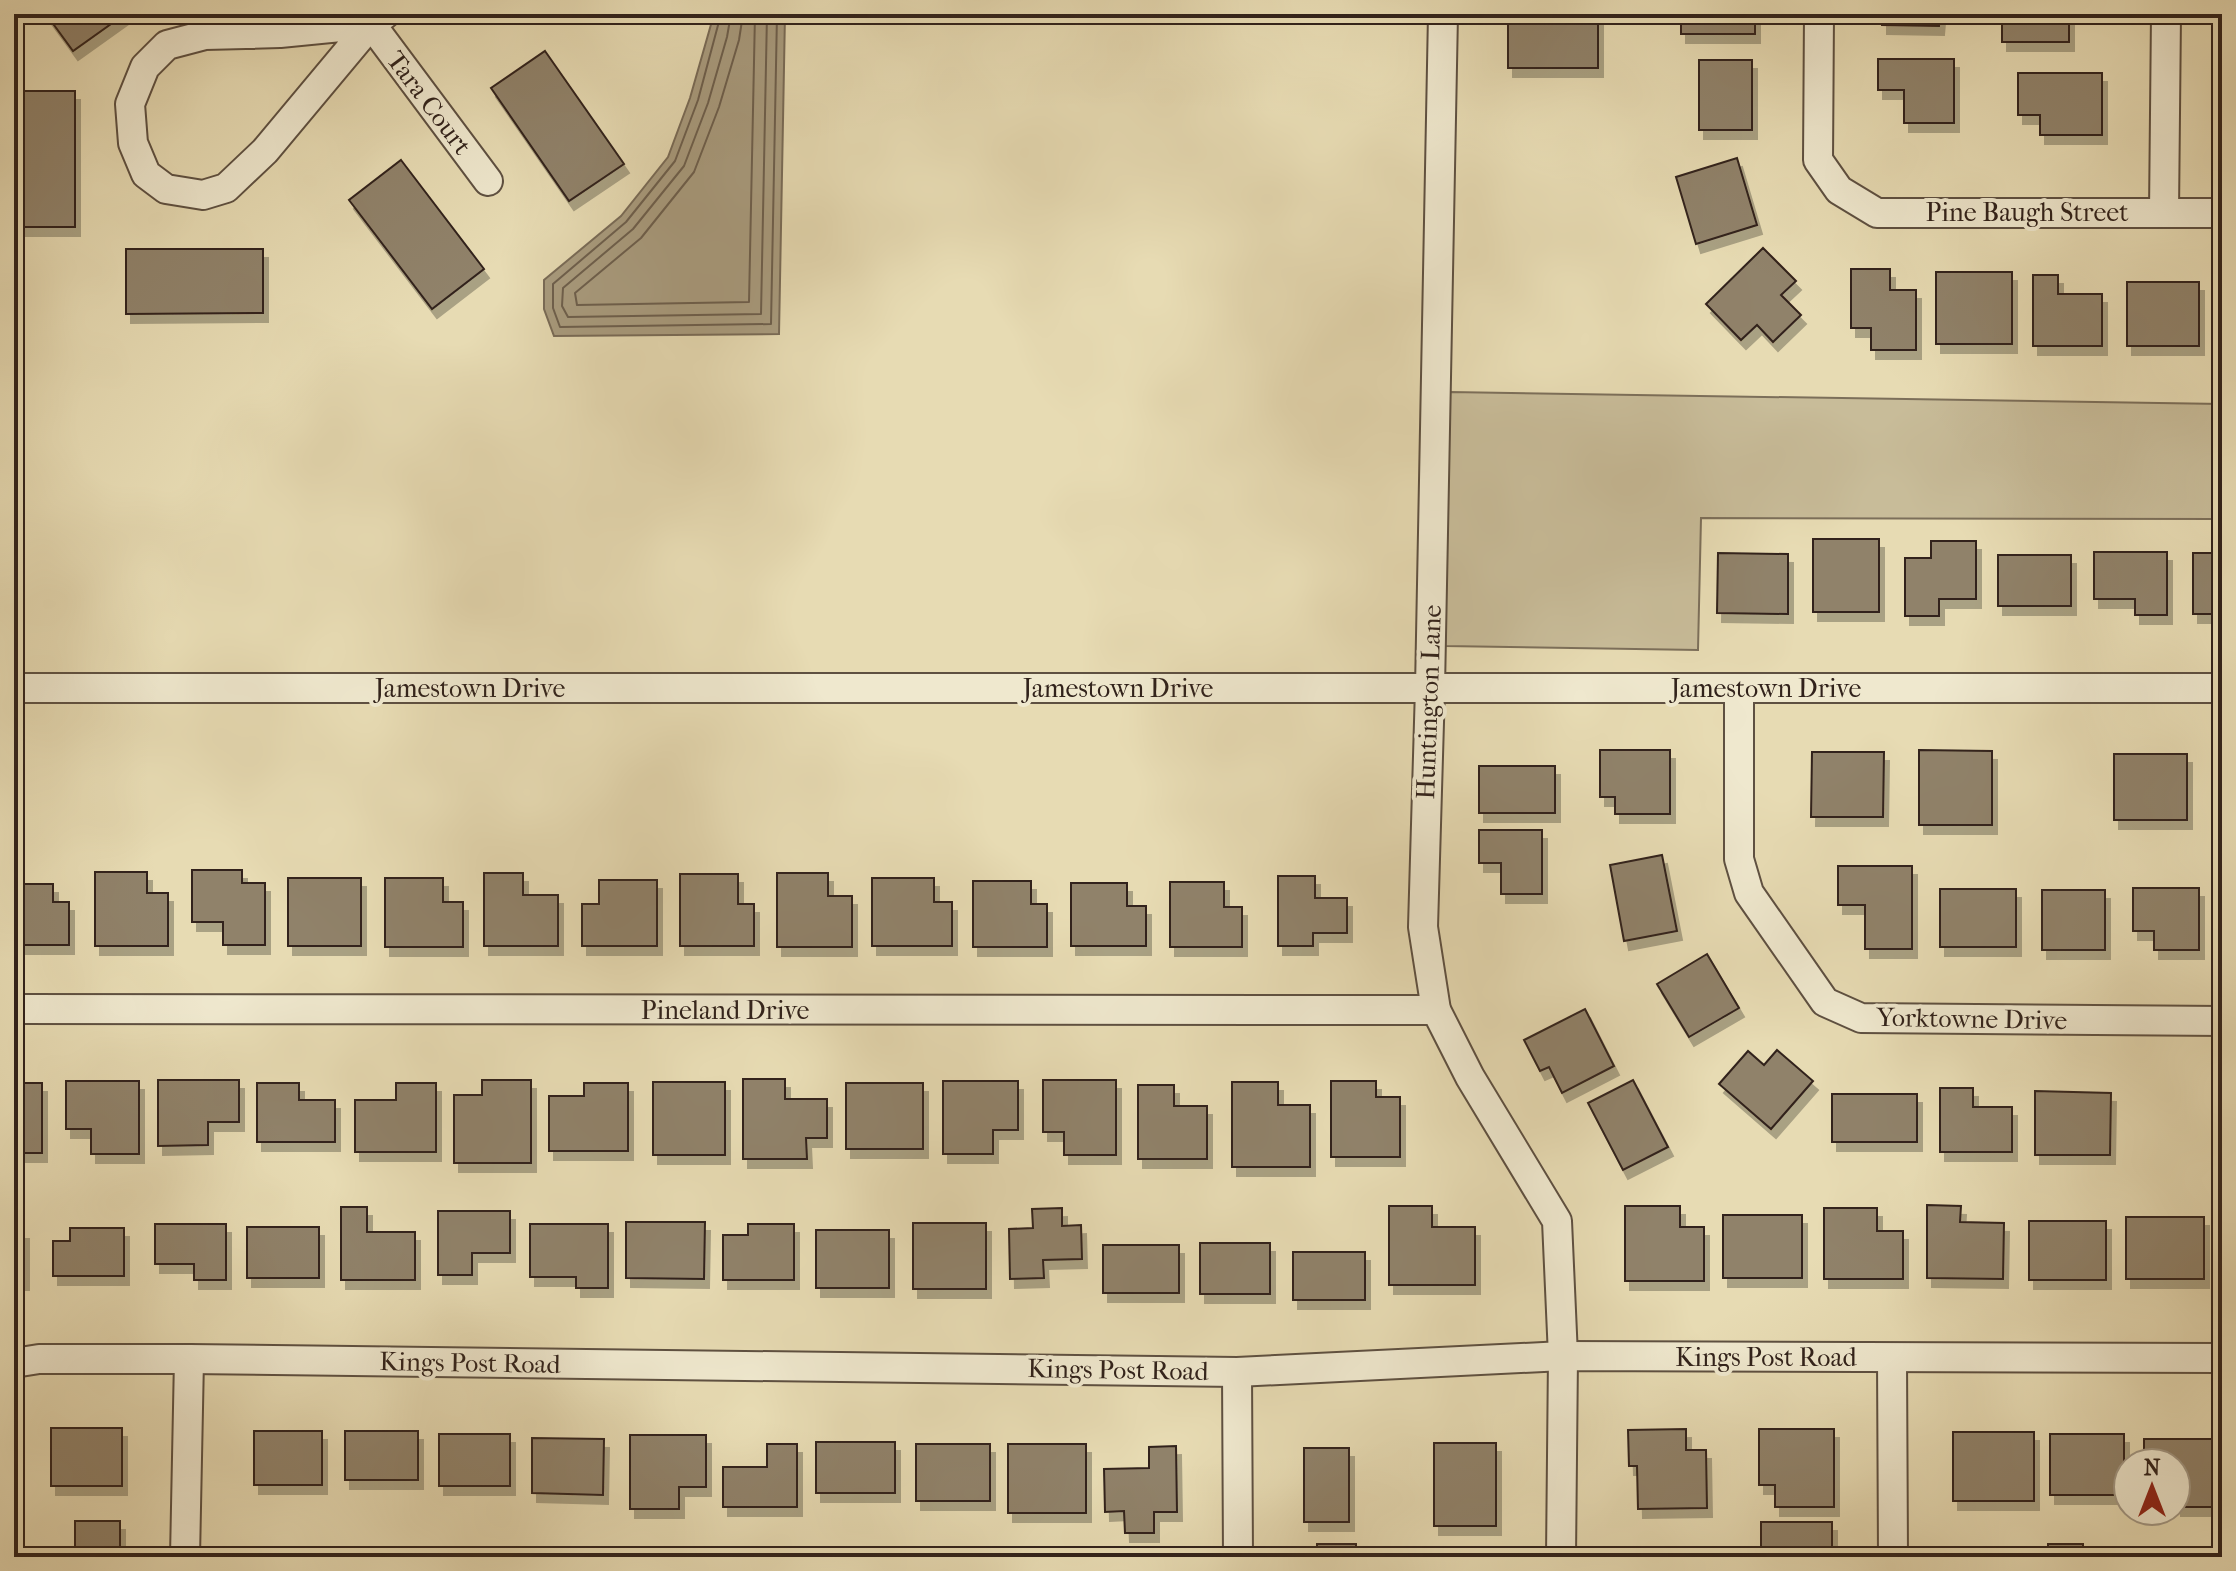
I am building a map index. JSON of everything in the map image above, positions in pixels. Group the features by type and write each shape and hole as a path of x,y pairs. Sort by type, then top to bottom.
{"street":[{"name":"Huntington Lane","path":"1443,14 1423,927 1436,1010 1470,1077 1557,1221 1563,1356 1561,1557"},
{"name":"Pine Baugh Street","path":"1819,14 1818,160 1839,190 1877,213 2222,213"},
{"path":"2164,212 2166,14"},
{"path":"378,19 265,151 226,188 203,195 166,189 146,174 133,143 130,104 145,67 167,45 205,35 280,33 378,19"},
{"name":"Tara Court","path":"378,19 488,181"},
{"name":"Jamestown Drive","path":"14,688 2222,688"},
{"name":"Yorktowne Drive","path":"1739,688 1739,859 1749,893 1825,1002 1861,1018 2222,1021"},
{"name":"Pineland Drive","path":"14,1009 1436,1010"},
{"name":"Kings Post Road","path":"14,1363 39,1359 189,1359 1237,1372 1563,1356 2222,1358"},
{"path":"1892,1358 1893,1557"},
{"path":"185,1557 189,1359"},
{"path":"1237,1372 1238,1557"}],"shaded area":[{"path":"1450,392 2222,404 2222,519 1701,518 1698,650 1445,646"}],"water":[{"path":"714,14 785,14 779,334 554,336 544,309 544,280 621,216 668,157 690,98"}],"building":[{"path":"46,14 125,14 73,51"},
{"path":"1508,14 1598,14 1598,68 1508,68"},
{"path":"1681,14 1755,14 1755,34 1681,34"},
{"path":"1882,14 1940,14 1939,26 1882,25"},
{"path":"2002,14 2069,14 2069,42 2002,42"},
{"path":"545,51 624,164 569,201 491,88"},
{"path":"1878,59 1954,59 1954,123 1904,123 1904,90 1878,90"},
{"path":"1699,60 1752,60 1752,130 1699,130"},
{"path":"2018,73 2102,73 2102,135 2040,135 2040,115 2018,115"},
{"path":"14,91 75,91 75,227 14,227"},
{"path":"1737,158 1757,225 1696,244 1676,177"},
{"path":"401,160 484,269 432,309 349,200"},
{"path":"1763,248 1796,281 1781,295 1801,315 1773,342 1757,325 1741,340 1706,304"},
{"path":"126,249 263,249 263,313 126,314"},
{"path":"1851,269 1890,269 1890,290 1916,290 1916,350 1871,350 1871,328 1851,328"},
{"path":"1936,272 2012,272 2012,344 1936,344"},
{"path":"2033,275 2058,275 2058,294 2102,294 2102,346 2033,346"},
{"path":"2127,282 2199,282 2199,346 2127,346"},
{"path":"1813,539 1879,539 1879,612 1813,612"},
{"path":"1931,541 1976,541 1976,599 1939,599 1939,616 1905,616 1905,558 1931,558"},
{"path":"2094,552 2167,552 2167,615 2135,615 2135,599 2094,599"},
{"path":"1718,553 1788,554 1788,614 1717,613"},
{"path":"2193,553 2222,553 2222,614 2193,614"},
{"path":"1998,555 2071,555 2071,606 1998,606"},
{"path":"1600,750 1670,750 1670,814 1615,814 1615,797 1600,797"},
{"path":"1919,750 1992,751 1992,825 1919,825"},
{"path":"1812,752 1884,752 1883,817 1811,817"},
{"path":"2114,754 2187,754 2187,820 2114,820"},
{"path":"2213,754 2222,754 2222,811 2213,811"},
{"path":"1479,766 1555,766 1555,813 1479,813"},
{"path":"1479,830 1542,830 1542,894 1501,894 1501,863 1479,863"},
{"path":"1662,855 1677,931 1624,941 1610,865"},
{"path":"1838,866 1912,866 1912,949 1865,949 1865,905 1838,905"},
{"path":"192,870 242,870 242,883 265,883 265,945 223,945 223,922 192,922"},
{"path":"95,872 147,872 147,893 168,893 168,946 95,946"},
{"path":"14,873 17,873 17,884 53,884 53,902 69,902 69,945 14,945"},
{"path":"484,873 523,873 523,895 558,895 558,946 484,946"},
{"path":"777,873 828,873 828,896 852,896 852,947 777,947"},
{"path":"680,874 738,874 738,904 754,904 754,946 680,946"},
{"path":"1278,876 1315,876 1315,898 1347,898 1347,933 1313,933 1313,946 1278,946"},
{"path":"288,878 361,878 361,946 288,946"},
{"path":"385,878 443,878 443,902 463,902 463,947 385,947"},
{"path":"872,878 934,878 934,902 952,902 952,946 872,946"},
{"path":"599,880 657,880 657,946 582,946 582,904 599,904"},
{"path":"973,881 1031,881 1031,904 1047,904 1047,947 973,947"},
{"path":"1170,882 1224,882 1224,907 1242,907 1242,947 1170,947"},
{"path":"1071,883 1127,883 1127,906 1146,906 1146,946 1071,946"},
{"path":"2133,888 2199,888 2199,950 2154,950 2154,931 2133,931"},
{"path":"1940,889 2016,889 2016,947 1940,947"},
{"path":"2042,890 2105,890 2105,950 2042,950"},
{"path":"1707,954 1739,1008 1689,1037 1657,984"},
{"path":"1585,1009 1614,1066 1562,1093 1549,1067 1540,1071 1524,1040"},
{"path":"1777,1050 1813,1081 1771,1129 1719,1084 1748,1051 1764,1065"},
{"path":"743,1079 785,1079 785,1099 827,1099 827,1138 806,1138 807,1159 743,1159"},
{"path":"158,1080 239,1080 239,1122 208,1122 208,1145 158,1146"},
{"path":"482,1080 531,1080 531,1163 454,1163 454,1095 482,1095"},
{"path":"1043,1080 1116,1080 1116,1155 1064,1155 1064,1132 1043,1132"},
{"path":"1633,1080 1668,1147 1623,1170 1588,1103"},
{"path":"66,1081 139,1081 139,1154 91,1154 91,1129 66,1129"},
{"path":"943,1081 1018,1081 1018,1130 993,1130 993,1154 943,1154"},
{"path":"1331,1081 1376,1081 1376,1097 1400,1097 1400,1157 1331,1157"},
{"path":"653,1082 725,1082 725,1155 653,1155"},
{"path":"1232,1082 1278,1082 1278,1105 1310,1105 1310,1167 1232,1167"},
{"path":"14,1083 42,1083 42,1153 14,1153"},
{"path":"257,1083 299,1083 299,1100 335,1100 335,1142 257,1142"},
{"path":"396,1083 436,1083 436,1152 355,1152 355,1100 396,1100"},
{"path":"584,1083 628,1083 628,1151 549,1151 549,1096 584,1096"},
{"path":"846,1083 923,1083 923,1149 846,1149"},
{"path":"1138,1085 1174,1085 1174,1106 1207,1106 1207,1159 1138,1159"},
{"path":"1940,1088 1973,1088 1973,1107 2012,1107 2012,1152 1940,1152"},
{"path":"2035,1091 2111,1093 2110,1155 2035,1155"},
{"path":"1832,1094 1917,1094 1917,1142 1832,1142"},
{"path":"1927,1205 1961,1206 1960,1222 2004,1223 2003,1279 1927,1278"},
{"path":"1389,1206 1432,1206 1432,1227 1475,1227 1475,1285 1389,1285"},
{"path":"1625,1206 1680,1206 1680,1227 1704,1227 1704,1281 1625,1281"},
{"path":"341,1207 367,1207 367,1232 415,1232 415,1280 341,1280"},
{"path":"1062,1208 1062,1226 1081,1225 1082,1259 1043,1260 1044,1278 1010,1279 1009,1229 1033,1228 1032,1209"},
{"path":"1824,1208 1877,1208 1877,1231 1903,1231 1903,1279 1824,1279"},
{"path":"438,1211 510,1211 510,1253 472,1253 472,1275 438,1275"},
{"path":"1723,1215 1802,1215 1802,1278 1723,1278"},
{"path":"2126,1217 2204,1217 2204,1279 2126,1279"},
{"path":"2029,1221 2106,1221 2106,1280 2029,1280"},
{"path":"626,1222 705,1222 704,1279 626,1278"},
{"path":"913,1223 986,1223 986,1289 913,1289"},
{"path":"155,1224 226,1224 226,1280 194,1280 194,1264 155,1264"},
{"path":"530,1224 608,1224 608,1288 576,1288 576,1277 530,1277"},
{"path":"748,1224 794,1224 794,1280 723,1280 723,1235 748,1235"},
{"path":"247,1227 319,1227 319,1278 247,1278"},
{"path":"70,1228 124,1228 124,1276 53,1276 53,1241 70,1241"},
{"path":"14,1230 24,1230 24,1281 14,1281"},
{"path":"816,1230 889,1230 889,1288 816,1288"},
{"path":"1200,1243 1270,1243 1270,1294 1200,1294"},
{"path":"1103,1245 1179,1245 1179,1293 1103,1293"},
{"path":"1293,1252 1365,1252 1365,1300 1293,1300"},
{"path":"51,1428 122,1428 122,1486 51,1486"},
{"path":"1686,1429 1686,1450 1706,1450 1707,1508 1638,1509 1637,1466 1629,1466 1628,1430"},
{"path":"1759,1429 1834,1429 1834,1507 1775,1507 1775,1485 1759,1485"},
{"path":"254,1431 322,1431 322,1485 254,1485"},
{"path":"345,1431 418,1431 418,1480 345,1480"},
{"path":"1953,1432 2034,1432 2034,1501 1953,1501"},
{"path":"439,1434 510,1434 510,1486 439,1486"},
{"path":"2050,1434 2124,1434 2124,1447 2112,1447 2112,1495 2050,1495"},
{"path":"630,1435 706,1435 706,1487 679,1487 679,1509 630,1509"},
{"path":"532,1438 604,1439 603,1495 532,1493"},
{"path":"2144,1439 2222,1439 2222,1507 2192,1507 2192,1447 2144,1447"},
{"path":"816,1442 895,1442 895,1493 816,1493"},
{"path":"1434,1443 1496,1443 1496,1526 1434,1526"},
{"path":"767,1444 797,1444 797,1507 723,1507 723,1467 767,1467"},
{"path":"916,1444 990,1444 990,1501 916,1501"},
{"path":"1008,1444 1086,1444 1086,1513 1008,1513"},
{"path":"1176,1446 1177,1512 1154,1512 1154,1533 1125,1533 1124,1511 1105,1512 1104,1469 1149,1468 1149,1447"},
{"path":"1304,1448 1349,1448 1349,1522 1304,1522"},
{"path":"75,1521 120,1521 120,1557 75,1557"},
{"path":"1761,1522 1832,1522 1832,1557 1761,1557"},
{"path":"1317,1544 1356,1544 1356,1557 1317,1557"},
{"path":"2048,1544 2083,1544 2083,1557 2048,1557"},
{"path":"235,1549 308,1551 308,1557 235,1557"},
{"path":"2143,1549 2169,1549 2169,1557 2143,1557"},
{"path":"1639,1550 1697,1550 1697,1557 1639,1557"}]}
